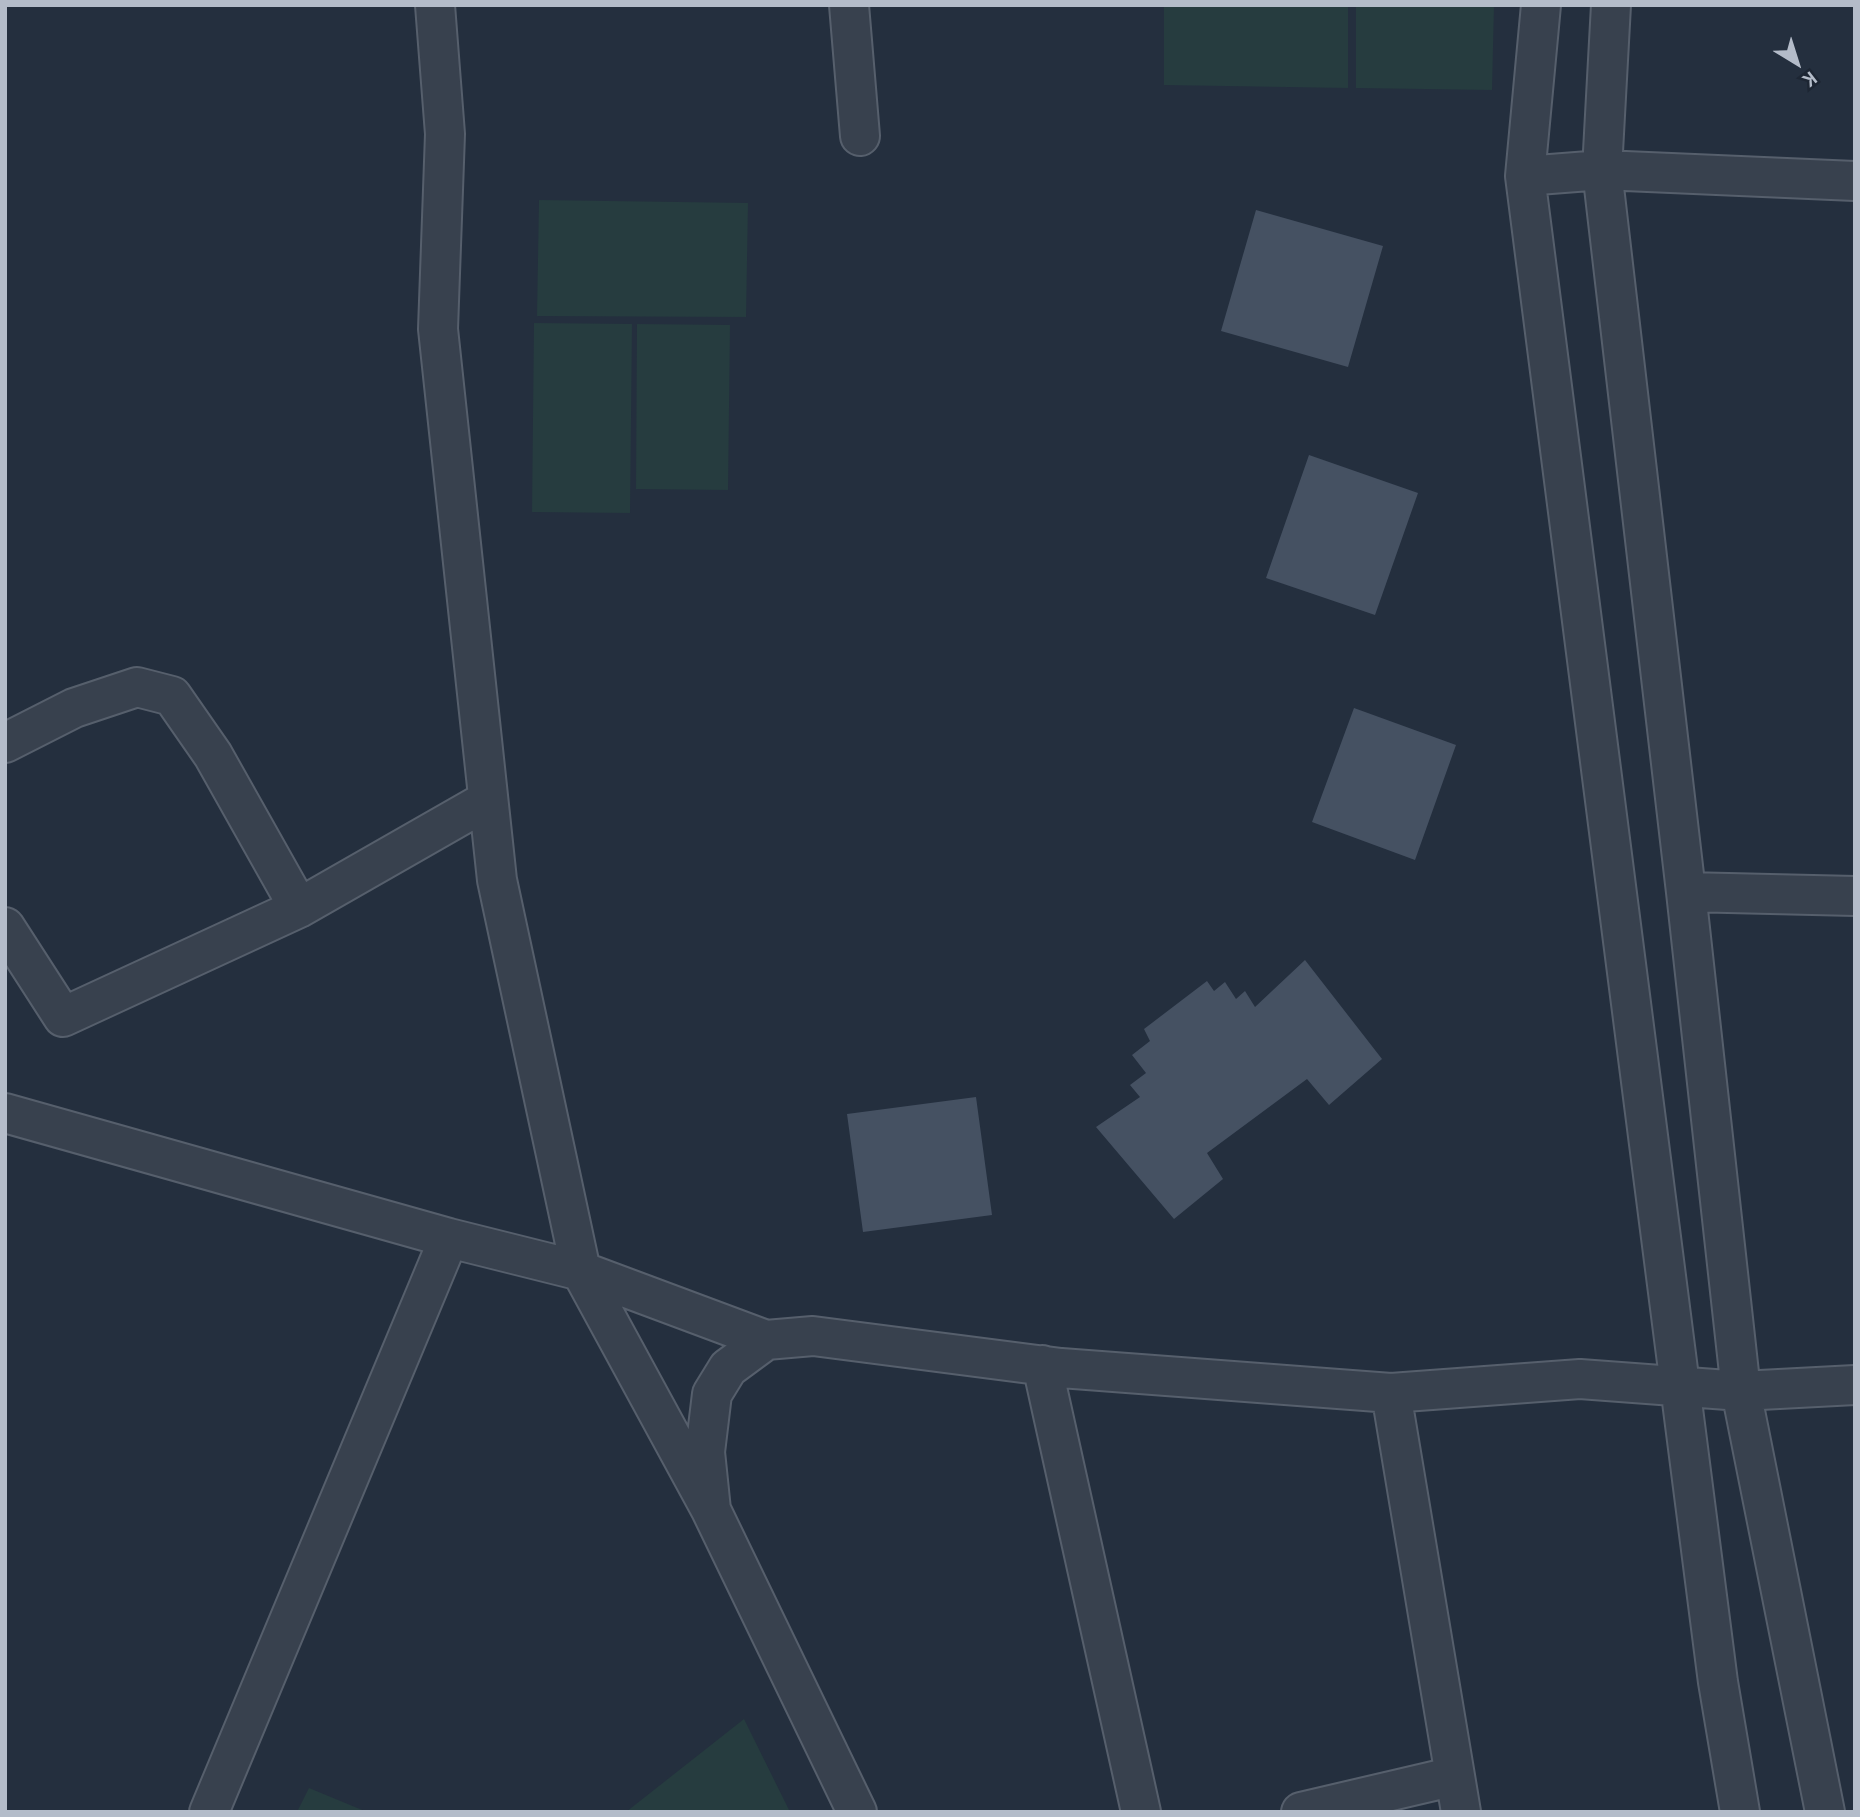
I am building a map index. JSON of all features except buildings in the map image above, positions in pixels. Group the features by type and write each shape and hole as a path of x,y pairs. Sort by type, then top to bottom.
{"street":[{"path":"435,5 445,134 438,329 497,880 581,1271 710,1510 857,1812"},
{"path":"849,5 860,136"},
{"path":"1541,5 1525,176 1717,1682 1740,1812"},
{"path":"1611,5 1602,170 1741,1391 1825,1812"},
{"path":"1525,176 1602,170 1855,181"},
{"path":"5,743 74,708 136,687 172,696 213,755 299,908"},
{"path":"5,927 63,1017 299,908 488,800"},
{"path":"1686,892 1855,896"},
{"path":"5,1113 449,1238 581,1271 766,1340 813,1336 1042,1365 1391,1393 1580,1379 1741,1391 1855,1385"},
{"path":"209,1812 449,1238"},
{"path":"710,1510 705,1452 712,1394 728,1368 766,1340"},
{"path":"1042,1365 1141,1812"},
{"path":"1301,1812 1458,1794 1391,1393"}],"green space":[{"path":"1164,5 1348,5 1348,88 1164,85"},
{"path":"1356,5 1494,5 1492,90 1356,88"},
{"path":"539,200 748,203 746,317 537,316"},
{"path":"534,323 632,324 630,513 532,512"},
{"path":"637,324 730,325 728,490 636,489"},
{"path":"744,1719 790,1812 626,1812"},
{"path":"309,1788 367,1812 297,1812"}]}
